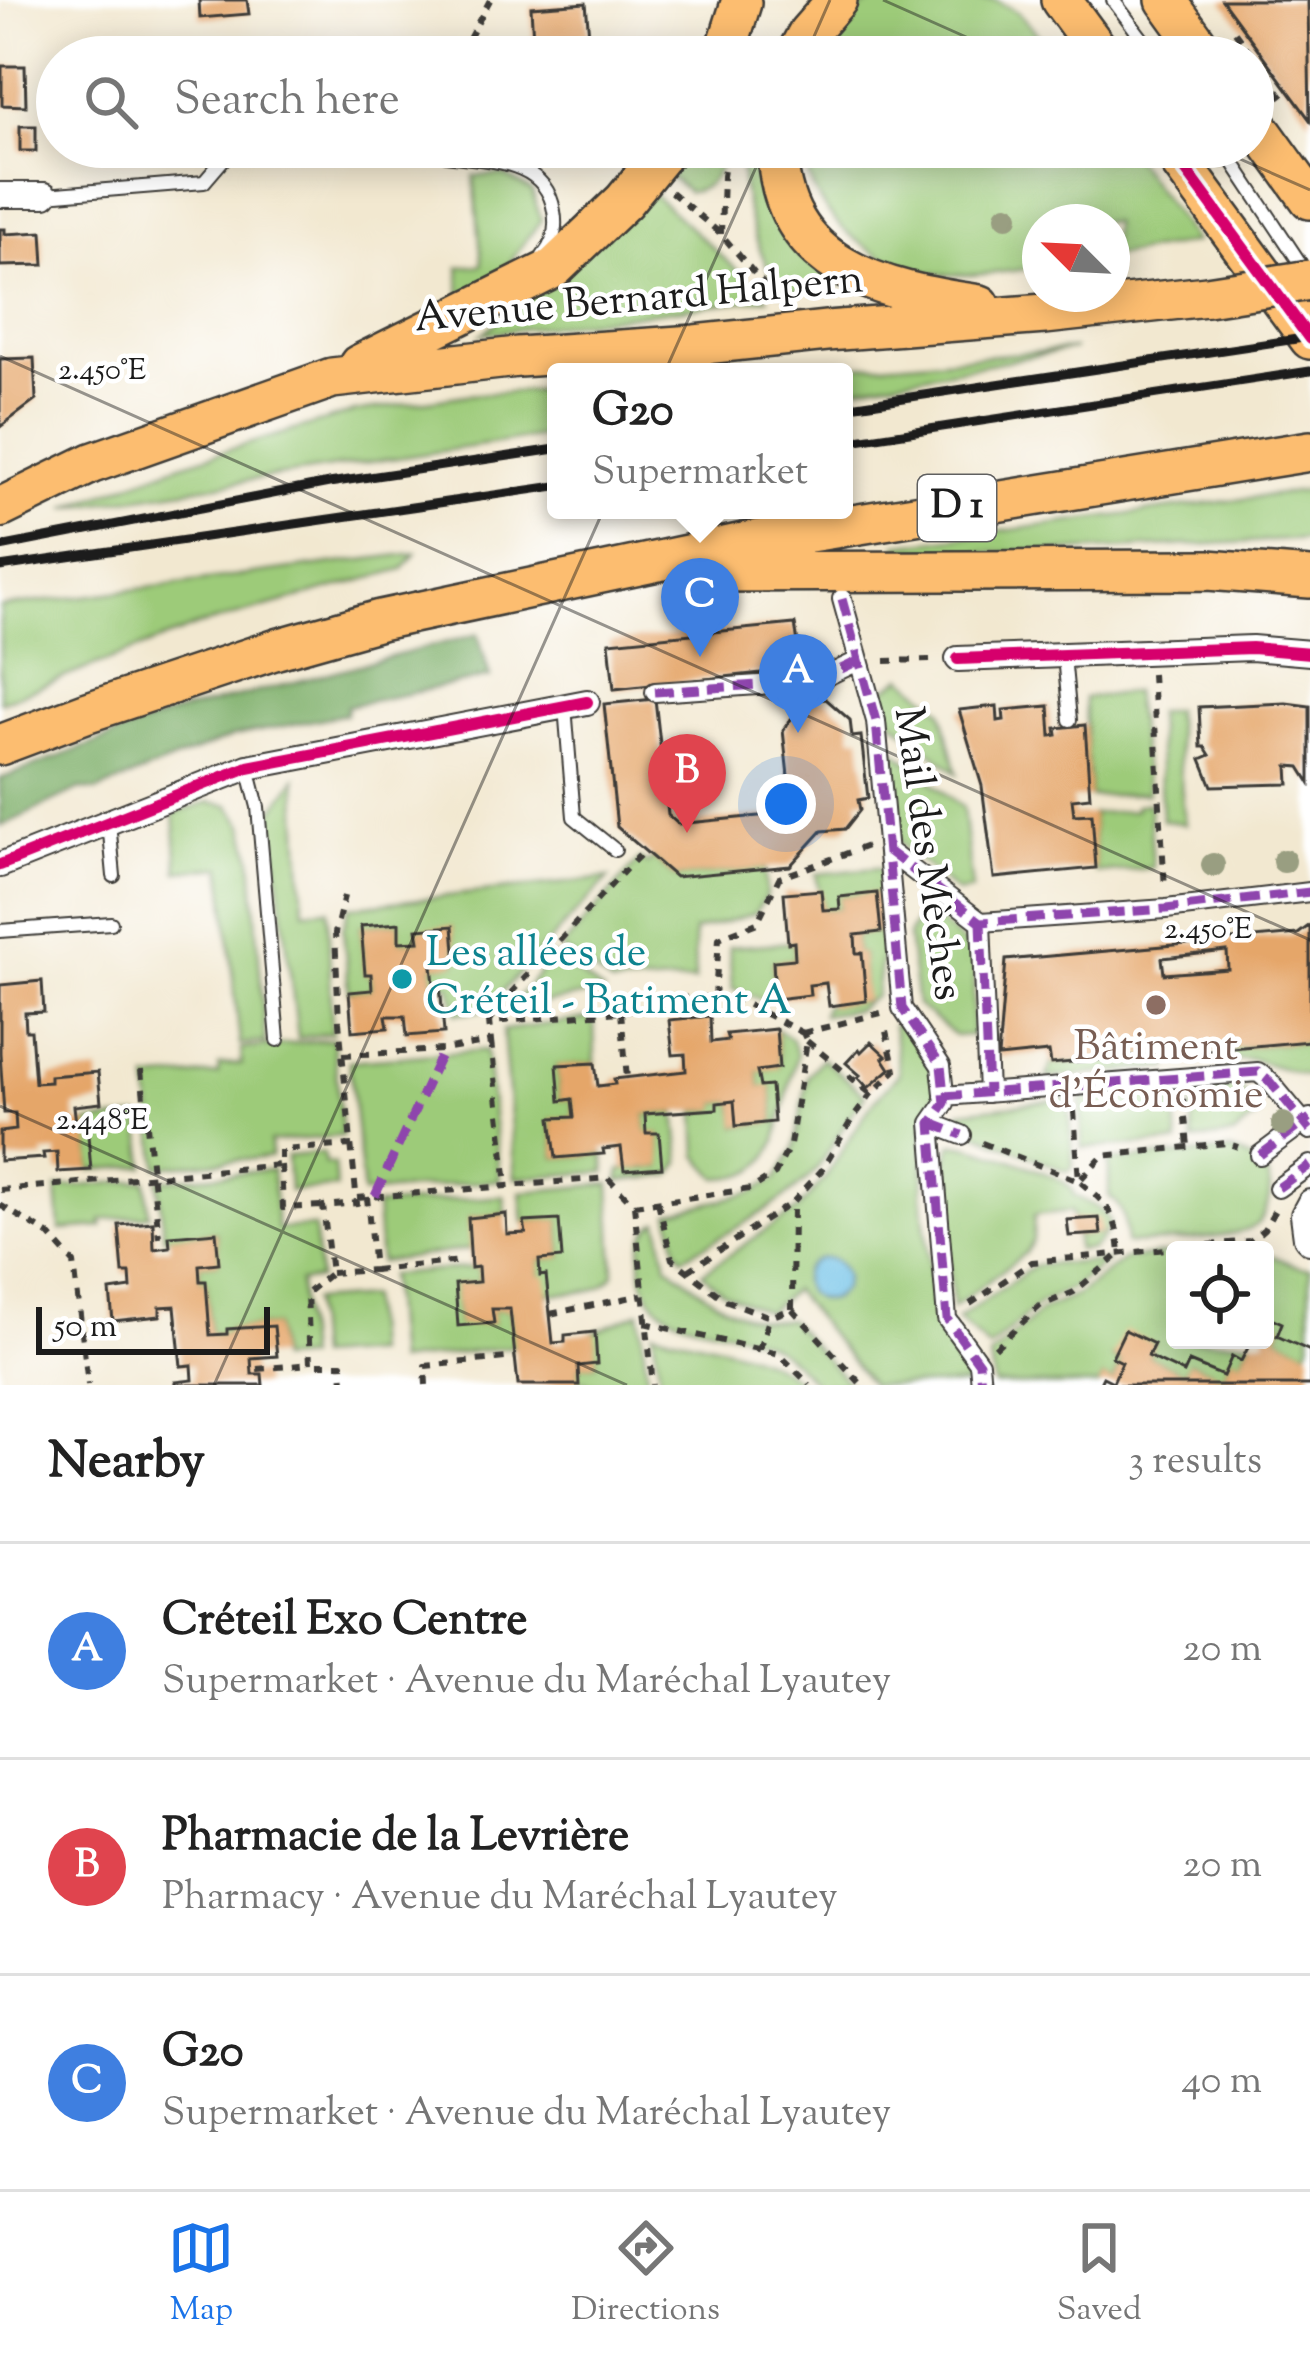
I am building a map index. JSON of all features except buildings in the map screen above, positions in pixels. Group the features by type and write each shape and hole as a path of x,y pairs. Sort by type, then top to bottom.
{"main road":[{"path":"806,36 837,0"},
{"path":"1061,0 1088,36"},
{"path":"1166,0 1192,36"},
{"path":"730,36 741,2"},
{"path":"1274,149 1310,199"},
{"path":"332,378 554,268 664,168"},
{"path":"778,168 789,209 814,245 845,270 894,288 1045,314"},
{"path":"1184,168 1310,339"},
{"name":"Avenue Bernard Halpern","path":"0,508 92,464 332,378 1045,314 1310,279"},
{"name":"D 1","path":"0,745 277,649 380,620 748,542 1310,452"},
{"path":"1208,570 1310,560"},
{"path":"606,572 1208,570 1310,578"}],"street":[{"path":"719,36 741,2"},
{"path":"0,196 45,195"},
{"name":"Mail des Mèches","path":"842,599 876,722 902,1008 941,1066 944,1096"},
{"path":"958,659 1252,648 1310,653"},
{"path":"655,692 816,681 857,662"},
{"path":"0,865 248,767 576,704"},
{"path":"888,845 981,922 1166,909 1310,892"},
{"path":"981,922 988,1093"},
{"path":"981,1385 980,1363 947,1318 932,1124 945,1103 944,1096 1258,1072 1308,1124 1260,1155"},
{"path":"932,1124 962,1136"},
{"path":"1278,1188 1310,1165"},
{"path":"1310,1202 1303,1214 1310,1242"}],"lane":[{"path":"1113,0 1140,36"},
{"path":"45,195 204,182 216,168"},
{"path":"503,294 549,250 556,225 552,195 534,173 519,168"},
{"path":"1237,168 1310,279"},
{"path":"1064,656 1070,720"},
{"path":"576,704 574,817 614,850"},
{"path":"248,767 258,807 278,1040"},
{"path":"109,820 114,876"},
{"path":"0,931 111,923"}],"path":[{"path":"471,36 490,0"},
{"path":"1226,19 1238,36"},
{"path":"1274,85 1296,115"},
{"path":"668,168 773,295"},
{"path":"721,234 724,168"},
{"path":"1151,652 1166,909"},
{"path":"857,662 958,659"},
{"path":"716,997 719,938 757,923 779,878 888,845"},
{"path":"507,1186 489,1022 630,864 614,850"},
{"path":"344,896 335,933 357,1203 284,1208 281,1150 352,1145"},
{"path":"489,1022 621,1012 688,997 734,998 805,1037 871,1094"},
{"path":"621,1012 627,1078"},
{"path":"688,1271 793,1202 821,1171 871,1094 895,1071 882,1013 805,1037"},
{"path":"634,1205 751,1189 775,1174 790,1144 805,1037"},
{"path":"342,1055 491,1042"},
{"path":"141,1070 159,1237"},
{"path":"1181,1078 1188,1147"},
{"path":"1072,1086 1079,1181"},
{"path":"962,1136 1079,1181 1100,1198 1118,1223 1120,1254"},
{"path":"1079,1181 1102,1156 1226,1143 1260,1155"},
{"path":"0,1190 281,1165"},
{"path":"357,1198 608,1178 634,1205 652,1385"},
{"path":"947,1318 1032,1262 1250,1241 1275,1213 1278,1188"},
{"path":"367,1197 374,1270"},
{"path":"658,1202 671,1259 724,1300 770,1317 792,1309"},
{"path":"793,1202 792,1309 862,1385"},
{"path":"0,1204 48,1234 74,1263 88,1385"},
{"path":"323,1206 331,1273"},
{"path":"980,1363 1040,1306 1074,1292 1120,1254"},
{"path":"310,1364 307,1293 331,1273 461,1262"},
{"path":"550,1314 642,1295"},
{"path":"759,1349 770,1317"},
{"path":"645,1323 779,1354 810,1385"},
{"path":"426,1385 425,1366 516,1358"},
{"path":"257,1369 342,1364 343,1385"}],"green space":[{"path":"880,0 995,0 1018,12 1039,36 837,36 862,8"},
{"path":"671,168 718,168 704,187 688,192 667,174"},
{"path":"742,168 758,168 778,222 843,285 780,292 750,222"},
{"path":"807,168 1141,168 1195,242 1130,254 1130,204 1022,204 1022,270 941,274 905,266 862,244 843,229 815,192"},
{"path":"504,175 532,191 541,220 503,272 461,299 459,267 482,265 474,176"},
{"path":"653,194 768,298 482,334"},
{"path":"1075,349 853,387 853,366"},
{"path":"547,390 547,435 66,508 181,464 355,412 466,395"},
{"path":"1310,490 1310,539 1052,552 896,553 897,545"},
{"path":"416,553 403,569 198,626 0,702 0,607"},
{"path":"478,634 490,677 347,706 346,714 234,736 97,791 80,789 0,827 0,779 172,714"},
{"path":"903,677 942,710 957,773 886,715 884,690"},
{"path":"1133,692 1148,793 1090,797 1084,698"},
{"path":"1174,710 1185,824 1162,820 1156,713"},
{"path":"890,746 963,808 972,890 957,893 900,843"},
{"path":"296,778 304,911 328,909 332,1033 298,1038 271,814"},
{"path":"209,802 229,805 244,825 252,858 265,1042 240,1044 222,867 178,871 174,813"},
{"path":"1149,803 1153,868 1096,873 1092,814 1135,810 1136,805"},
{"path":"653,858 675,877 765,868 766,896 754,914 694,931 695,981 612,985 561,949 640,859 647,864"},
{"path":"877,868 888,876 893,935 881,959 876,996 856,1010 822,1015 824,1006 865,1001 862,954 856,953 855,935 881,932 877,894 840,897 840,909 823,910 816,874"},
{"path":"609,878 485,1010 457,1013 450,985 434,984 432,966 456,963 452,927 417,930 419,941 399,942 398,923 361,926 365,973 371,974 372,990 349,992 343,929 349,907"},
{"path":"922,907 975,953 972,1035 955,1036 917,1005 908,936"},
{"path":"794,942 795,959 773,962 775,999 765,1001 732,988 729,947"},
{"path":"553,957 603,992 507,1010"},
{"path":"594,1018 595,1063 557,1066 560,1100 572,1099 574,1117 551,1119 556,1158 604,1154 606,1172 515,1178 503,1030"},
{"path":"900,1025 926,1053 936,1080 923,1133 922,1192 935,1321 961,1349 973,1385 871,1385 793,1290 767,1312 723,1292 702,1273 798,1209 825,1178 870,1106 899,1073 893,1026"},
{"path":"776,1029 791,1038 797,1054 776,1141 767,1159 754,1170 718,1178 698,1156 696,1111 734,1101 737,1126 774,1122 771,1087 760,1087 757,1071 779,1067"},
{"path":"333,1039 342,1136 270,1142 271,1157 158,1167 148,1080 218,1074 219,1065 242,1064 241,1049"},
{"path":"1310,1041 1310,1077 1251,1059 1234,1060 1233,1048"},
{"path":"486,1050 500,1180 363,1194 349,1061"},
{"path":"1166,1054 1169,1068 1047,1078 1051,1064"},
{"path":"822,1058 865,1095 824,1158 807,1179 775,1204 683,1257 677,1250 670,1213 753,1192 776,1179 794,1149 808,1076"},
{"path":"1239,1085 1259,1115 1233,1136 1193,1141 1191,1088"},
{"path":"1174,1090 1178,1143 1082,1148 1081,1099"},
{"path":"1069,1099 1073,1167 1068,1172 962,1127 961,1111"},
{"path":"676,1112 681,1162 672,1175 619,1181 621,1170 661,1167 659,1134 646,1133 645,1114"},
{"path":"140,1117 145,1166 91,1170 87,1123"},
{"path":"953,1144 994,1154 1062,1181 1107,1217 1105,1235 1092,1249 1077,1250 1076,1236 1100,1234 1074,1220 1071,1211 1034,1215 1033,1241 1025,1253 953,1308 944,1208"},
{"path":"1231,1151 1266,1174 1268,1202 1258,1223 1234,1234 1126,1244 1122,1212 1109,1196 1109,1161"},
{"path":"323,1153 325,1164 334,1164 336,1188 289,1191 287,1156"},
{"path":"272,1170 277,1229 314,1227 319,1279 299,1282 306,1358 278,1360 274,1326 210,1335 206,1281 200,1281 199,1265 218,1263 216,1232 164,1237 158,1180"},
{"path":"146,1180 149,1215 102,1220 102,1227 60,1230 57,1188"},
{"path":"610,1184 614,1274 594,1289 548,1294 539,1260 562,1257 559,1221 524,1222 521,1192"},
{"path":"504,1196 506,1214 469,1218 470,1249 380,1262 376,1206"},
{"path":"659,1221 667,1265 738,1313 788,1319 850,1385 817,1385 767,1343 686,1321 654,1302 645,1285 641,1254 647,1232"},
{"path":"1166,1254 1166,1349 1247,1349 1241,1361 1231,1357 1223,1376 1190,1362 1184,1373 1148,1356 1153,1344 1112,1357 1122,1362 1113,1382 1103,1378 1099,1385 994,1385 990,1357 1043,1309 1077,1295 1124,1259"},
{"path":"1274,1257 1310,1268 1307,1350 1277,1336 1282,1323 1274,1319"},
{"path":"1107,1261 1072,1288 1040,1303 989,1349 958,1319 1036,1265"},
{"path":"478,1267 479,1282 455,1285 458,1325 493,1323 492,1309 510,1309 515,1346 396,1362 389,1275"},
{"path":"369,1297 373,1353 316,1357 312,1301"},
{"path":"640,1312 648,1385 578,1381 578,1366 597,1364 593,1332"},
{"path":"653,1331 753,1356 803,1385 661,1385"}],"water":[{"path":"824,1258 839,1264 845,1279 839,1294 824,1300 809,1294 803,1279 809,1264"}],"railway":[{"path":"853,406 1310,337"},
{"path":"853,441 1310,371"},
{"path":"0,547 329,483 547,450"},
{"path":"0,567 547,487"}],"marked path":[{"path":"842,599 876,721 902,1008 941,1066 945,1103 931,1123 947,1319 979,1363 981,1385"},
{"path":"655,692 816,681 858,661"},
{"path":"888,851 981,922 1166,909 1310,892"},
{"path":"981,922 988,1093"},
{"path":"375,1196 443,1050"},
{"path":"944,1096 1258,1072 1310,1130"},
{"path":"1260,1155 1310,1118"},
{"path":"931,1123 962,1135"},
{"path":"1278,1188 1310,1165"}],"cycle path":[{"path":"1184,168 1310,339"},
{"path":"958,659 1252,648 1310,653"},
{"path":"0,865 248,767 587,702"}],"place":[{"name":"G20","path":"700,657"},
{"name":"Créteil Exo Centre","path":"798,733"},
{"name":"Pharmacie de la Levrière","path":"687,833"},
{"name":"Les allées de Créteil - Batiment A","path":"402,979"},
{"name":"Bâtiment d'Économie","path":"1156,1005"}]}
